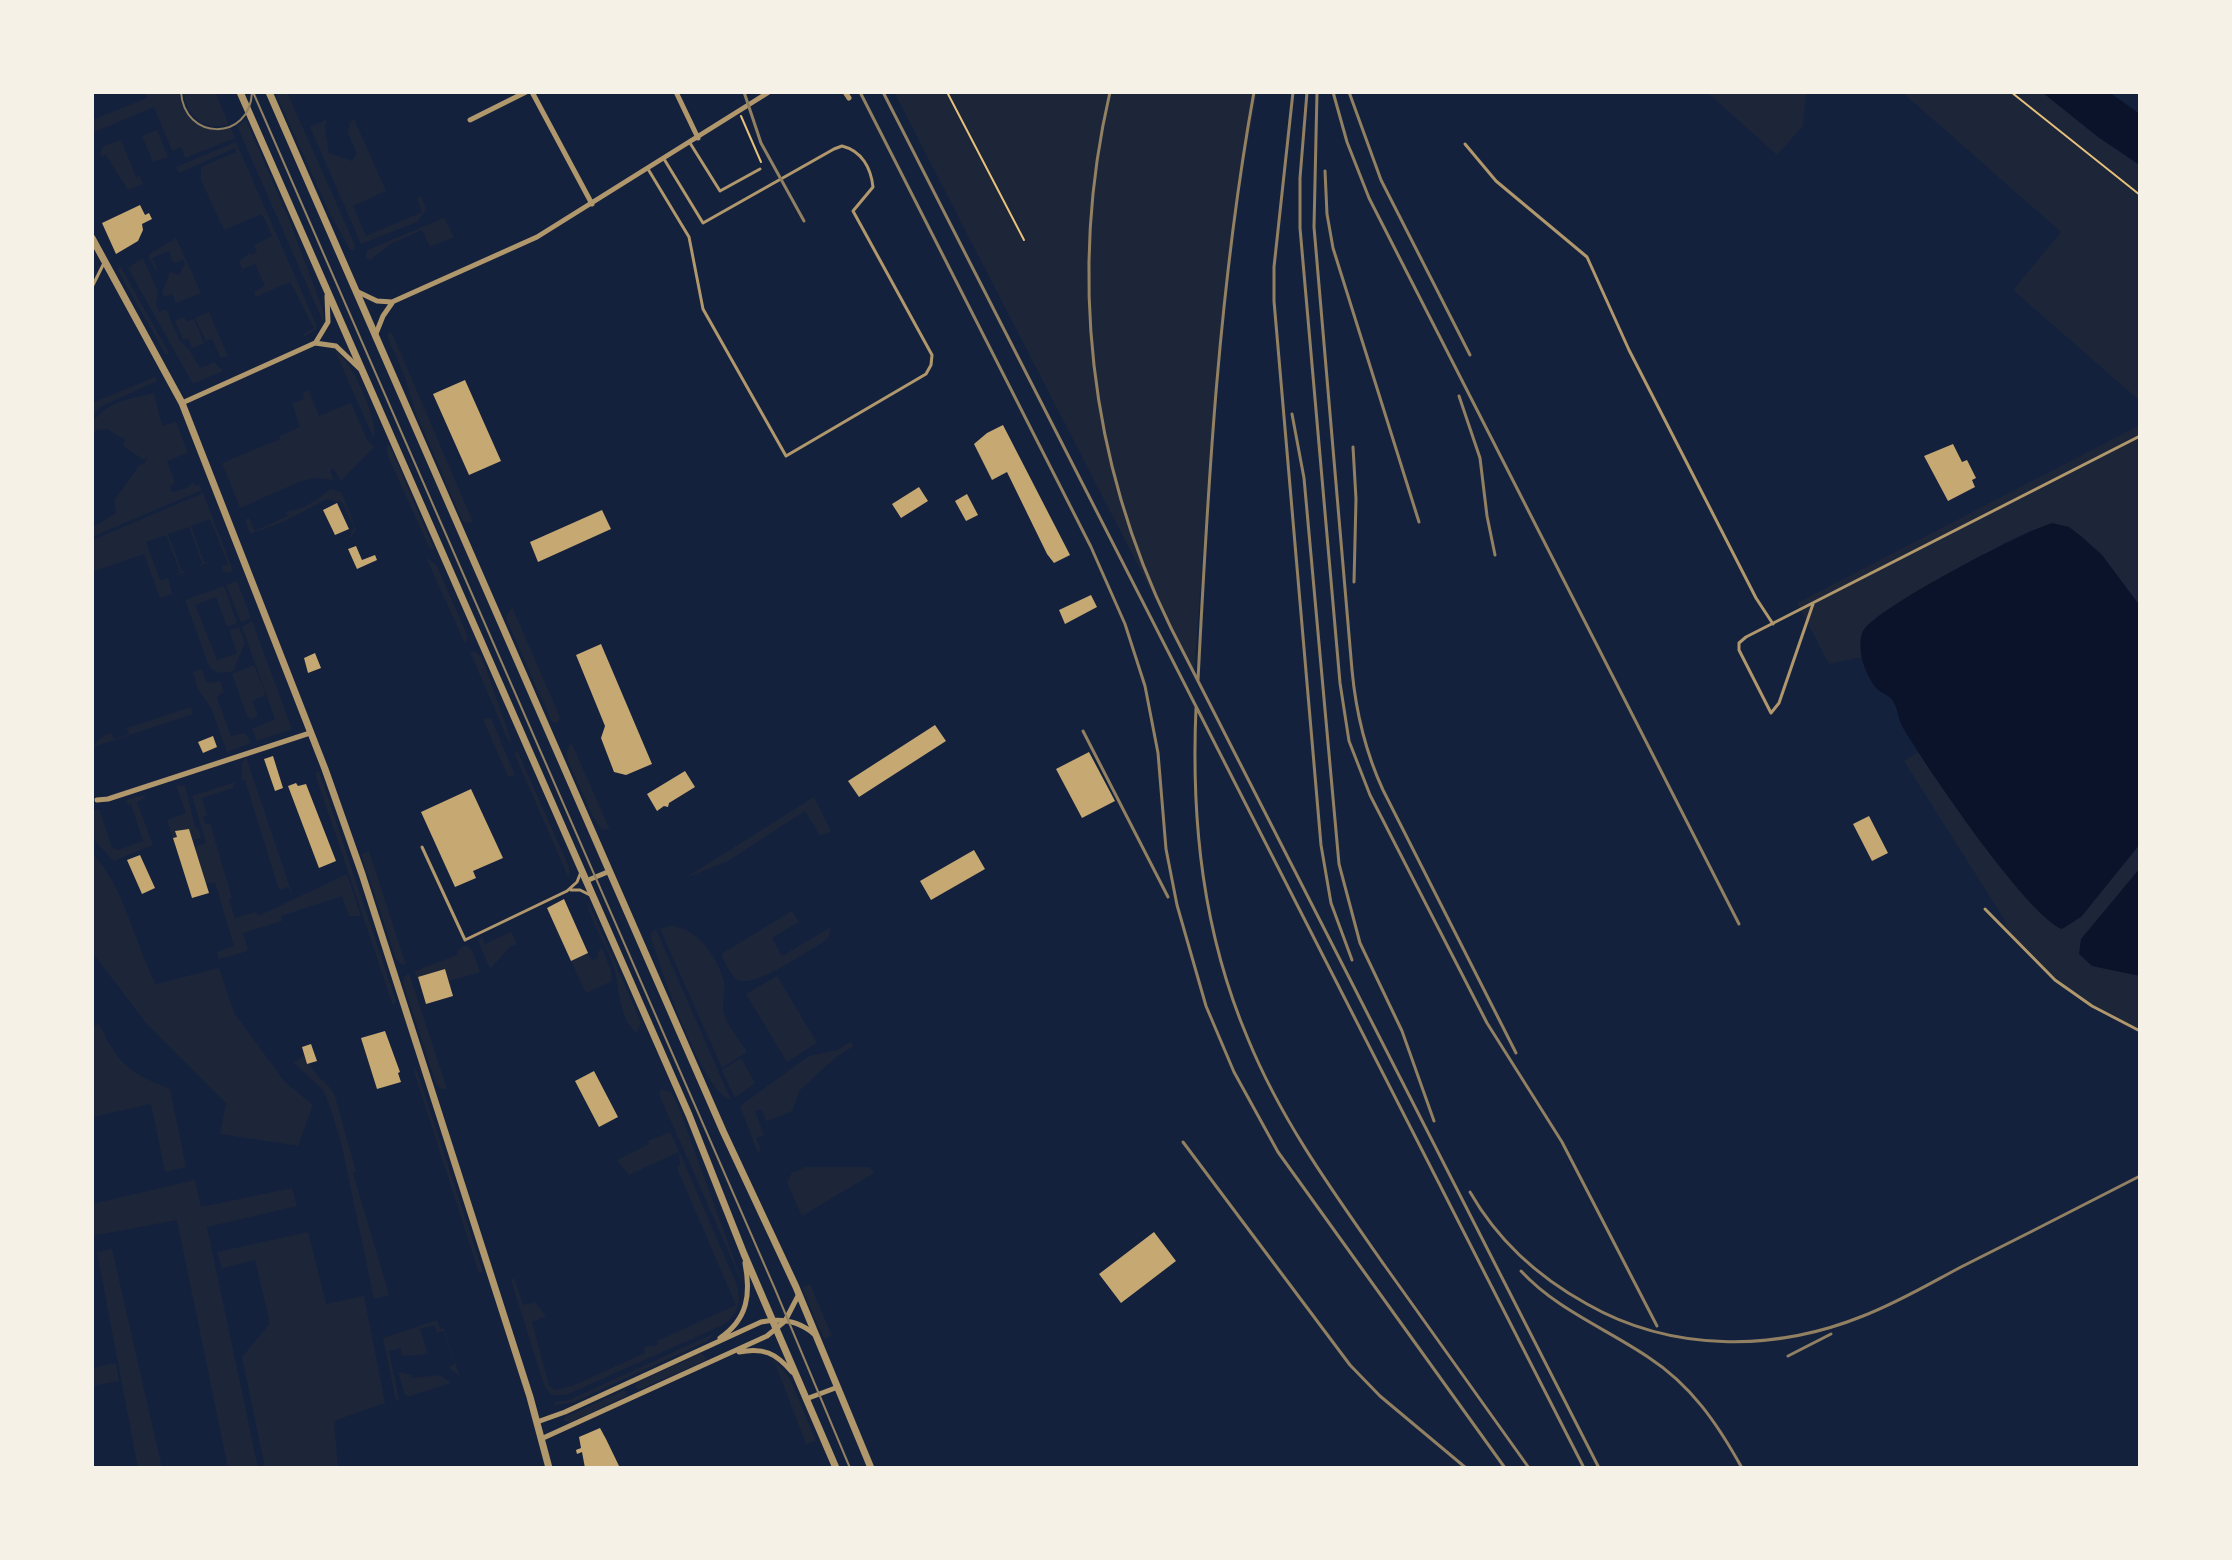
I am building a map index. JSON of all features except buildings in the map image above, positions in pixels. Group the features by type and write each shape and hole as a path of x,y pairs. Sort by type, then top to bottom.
{"street":[{"path":"240,92 689,1115 744,1254 836,1468"},
{"path":"269,92 733,1155 799,1294 871,1468"},
{"path":"470,120 529,92 592,204"},
{"path":"676,92 698,138"},
{"path":"355,290 377,301 392,302 537,237 769,92"},
{"path":"92,238 182,403 310,733 367,888 549,1468"},
{"path":"315,343 328,322 326,289"},
{"path":"375,336 392,302"},
{"path":"182,403 315,343 336,346 363,372"},
{"path":"97,800 310,733"},
{"path":"586,881 610,871"},
{"path":"709,1346 732,1329 748,1304 744,1254"},
{"path":"541,1439 730,1354 776,1330 785,1321 799,1294"},
{"path":"536,1422 565,1412 761,1322 772,1320 803,1325 817,1337"},
{"path":"730,1354 755,1349 766,1351 776,1356 795,1376"},
{"path":"805,1400 838,1387"}],"lane":[{"path":"690,143 720,191 760,169"},
{"path":"1465,144 1496,181 1587,257 1636,364 1742,571 1773,624"},
{"path":"648,169 689,237 703,309 786,456 926,374 932,355 853,211 873,187 871,175 859,154 842,146 834,149 703,223 664,159"},
{"path":"92,287 100,268 106,263"},
{"path":"1813,604 1779,703 1771,713 1739,650 1739,643 1773,624 2140,436"},
{"path":"422,847 465,940 567,891 577,882 581,870"},
{"path":"567,891 580,890 593,897"},
{"path":"1985,909 2055,980 2092,1006 2140,1031"}],"path":[{"path":"947,92 1024,240"},
{"path":"2011,92 2140,195"},
{"path":"739,112 756,146 760,169"}],"shaded area":[{"path":"145,92 179,92 184,111 196,124 211,130 231,128 235,138 185,158 181,147 172,151 154,107 92,133 92,120 147,98"},
{"path":"184,92 215,92 229,124 212,126 198,120 188,108"},
{"path":"275,92 287,92 355,245 354,250 350,250 330,214"},
{"path":"894,92 1257,92 1237,203 1212,428 1194,674"},
{"path":"1707,92 1806,92 1803,126 1777,155"},
{"path":"1902,92 2042,92 2140,166 2140,401 2013,290 2061,232"},
{"path":"2042,92 2109,92 2140,114 2140,165 2098,137"},
{"path":"327,119 325,127 329,153 352,161 357,153 348,134 354,119 386,191 353,206 366,236 422,212 417,198 421,196 426,209 417,222 361,244 310,127"},
{"path":"246,120 288,217 323,310 324,324 237,126"},
{"path":"157,130 168,157 153,162 142,136"},
{"path":"121,140 136,177 140,176 143,184 128,190 106,155 100,153 103,146"},
{"path":"236,142 316,324 316,330 304,336 314,328 290,282 256,297 254,292 265,286 255,264 242,269 239,261 249,254 246,248 251,255 257,252 254,245 272,236 262,214 224,230 201,180 201,167 236,152 235,148 179,173 176,167"},
{"path":"444,218 454,237 430,247 422,230 391,244 370,260 366,257 367,250"},
{"path":"176,238 201,293 176,303 172,294 164,297 162,293 170,272 179,275 185,264 183,260 175,263 169,251 152,258 156,271 148,255"},
{"path":"143,258 158,292 156,303 159,312 166,309 180,341 200,368 214,362 223,371 193,384 128,268"},
{"path":"120,266 169,353 166,355 118,271"},
{"path":"209,312 228,356 221,358 212,339 206,341 195,318"},
{"path":"184,317 187,322 194,319 204,343 192,348 188,338 183,340 175,321"},
{"path":"389,332 473,522 462,520 415,411 405,377 387,336"},
{"path":"334,348 348,364 362,390 372,418 374,439"},
{"path":"155,377 157,381 100,407 92,417 92,403"},
{"path":"308,390 319,416 351,403 367,440 374,447 341,481 333,468 330,470 334,480 314,478 301,481 240,508 222,463 280,439 279,436 300,427 292,403 304,399 303,393"},
{"path":"154,393 162,426 176,422 188,453 167,461 175,482 170,487 172,492 187,488 194,481 195,486 200,485 202,490 92,537 92,528 116,513 114,501 148,457 144,460 123,446 125,440 107,429 97,430 92,436 92,422 114,405"},
{"path":"2140,425 2140,606 2102,555 2069,527 2032,530 1916,593 1869,624 1862,633 1862,657 1829,664 1797,603"},
{"path":"387,445 435,551 429,547 387,454"},
{"path":"330,489 342,493 356,530 351,537 330,546 350,536 354,527 342,502 327,499 283,522 250,534 245,520 249,518 255,531 288,516 286,511 310,504"},
{"path":"203,493 233,571 223,571 222,567 228,564 210,519 191,526 204,562 211,561 198,567 202,563 189,527 168,534 182,571 189,570 176,576 180,572 166,535 146,542 160,580 168,578 172,594 160,598 144,554 92,572 92,540"},
{"path":"2052,523 2069,527 2102,555 2140,606 2140,844 2081,917 2062,929 2025,897 1953,804 1902,726 1893,700 1878,690 1871,680 1860,644 1863,631 1894,606 1982,555"},
{"path":"426,557 437,566 468,637 465,644"},
{"path":"237,581 251,618 241,622 226,585"},
{"path":"224,586 237,623 227,627 216,597 195,605 217,660 237,653 229,630 239,627 245,643 233,671 223,673 209,666 185,600"},
{"path":"512,607 560,717 558,723 552,722 508,623 506,617"},
{"path":"252,621 292,729 257,741 252,729 275,719 242,627"},
{"path":"470,652 482,657 512,743 508,740"},
{"path":"254,665 265,692 264,696 252,701 258,716 251,719 247,716 232,674"},
{"path":"201,669 207,683 220,681 224,692 217,697 231,736 245,733 251,743 227,752 211,708 198,689 193,672"},
{"path":"191,707 193,714 93,747 108,734 111,733 114,739 129,734 127,728"},
{"path":"491,718 515,775 508,777 483,719"},
{"path":"571,743 610,830 601,829 592,815 568,761 567,751"},
{"path":"517,750 569,867 569,879 515,755"},
{"path":"1918,752 1992,856 2081,917 2140,844 2140,1031 2068,987 2013,938 1904,761"},
{"path":"246,757 294,899 288,887 280,890 277,884 245,780 242,780 242,763"},
{"path":"319,771 396,1001 393,1006 315,773"},
{"path":"235,782 233,788 202,798 207,815 203,817 205,824 210,823 235,918 256,912 258,916 347,874 361,916 349,916 342,896 281,916 282,921 243,933 248,951 219,959 217,952 234,946 215,882 206,884 195,847 206,843 192,796"},
{"path":"176,785 185,786 195,827 201,838 193,840 189,829 175,831 177,837 173,838 167,820 186,813"},
{"path":"143,795 146,798 137,802 153,845 114,861 95,841 92,811 99,809 112,848 118,850 143,841 131,804 128,805 126,800"},
{"path":"814,797 831,831 820,836 805,811 728,861 685,878"},
{"path":"369,851 406,965 396,959 361,854"},
{"path":"92,853 104,867 121,899 156,984 219,968 234,1013 285,1082 313,1105 298,1146 220,1134 226,1103 146,1023 92,952"},
{"path":"2140,868 2140,976 2092,966 2079,954 2081,939"},
{"path":"588,902 641,1022 637,1033 623,1011 614,967"},
{"path":"792,911 799,922 772,938 782,956 831,927 828,939 757,979 746,981 735,978 721,954"},
{"path":"670,926 689,932 705,945 721,972 724,1014 747,1052 722,1068 660,929"},
{"path":"656,929 731,1100 720,1093 708,1076 684,1028 651,938 651,933"},
{"path":"511,932 517,944 511,946 490,969 478,940 482,938 485,944"},
{"path":"466,945 472,950 480,972 449,981 445,969 417,978 415,971 457,955 458,950"},
{"path":"602,948 612,981 586,993 571,961 588,953 592,961 598,958"},
{"path":"409,973 447,1089 441,1089 436,1084 403,983"},
{"path":"777,976 817,1043 787,1062 746,994"},
{"path":"99,1024 126,1066 170,1089 186,1167 165,1172 151,1104 92,1117 92,1095 95,1092 92,1026"},
{"path":"851,1042 854,1046 836,1057 800,1090 792,1111 766,1120 761,1109 755,1111 764,1135 756,1138 761,1150 758,1153 740,1106 809,1056 837,1050"},
{"path":"304,1055 307,1064 310,1063 335,1096 356,1172 353,1173 389,1295 374,1299 341,1142 330,1107 323,1090 294,1063"},
{"path":"741,1058 755,1083 735,1098 722,1070"},
{"path":"416,1068 483,1272 479,1273 414,1071"},
{"path":"661,1089 671,1092 677,1103 745,1289 659,1094"},
{"path":"670,1132 679,1151 736,1283 739,1300 736,1310 725,1324 566,1395 551,1395 544,1385 511,1280 514,1278 523,1305 535,1302 546,1316 532,1322 549,1386 556,1390 645,1353 644,1347 658,1345 657,1341 736,1305 677,1168 680,1165 679,1152 629,1175 617,1160"},
{"path":"806,1167 870,1167 874,1173 802,1216 787,1182 792,1173"},
{"path":"195,1180 201,1207 292,1188 297,1206 207,1227 258,1468 228,1468 177,1220 92,1236 92,1204"},
{"path":"308,1232 326,1304 364,1296 385,1403 334,1421 338,1468 265,1468 242,1357 270,1323 255,1260 222,1268 217,1252"},
{"path":"112,1249 162,1468 138,1468 97,1252"},
{"path":"810,1284 832,1336 824,1339 802,1288"},
{"path":"437,1320 440,1329 444,1328 460,1377 448,1367 455,1364 444,1331 437,1333 434,1325 420,1329 428,1354 402,1356 401,1348 389,1351 399,1399 396,1401 383,1338"},
{"path":"715,1333 707,1341 572,1403 555,1405 555,1402 569,1400"},
{"path":"702,1353 706,1358 704,1361 639,1390 635,1387 638,1382"},
{"path":"773,1358 790,1379 816,1441 806,1444"},
{"path":"116,1363 119,1381 92,1386 92,1368"},
{"path":"398,1372 412,1375 412,1378 440,1375 451,1383 405,1395"},
{"path":"624,1390 626,1396 571,1422 564,1421 565,1417"}],"tram line":[{"path":"181,92 185,108 193,120 204,127 217,129 229,127 240,120 248,108 252,92"},
{"path":"253,92 775,1289 850,1468"}],"railway":[{"path":"744,92 761,143 804,221"},
{"path":"860,92 1091,547 1125,624 1145,686 1158,753 1166,849 1177,905 1206,1006 1234,1072 1278,1152 1505,1468"},
{"path":"883,92 1584,1468"},
{"path":"1110,92 1097,160 1090,229 1089,297 1094,365 1105,433 1121,499 1143,564 1171,628 1599,1468"},
{"path":"1198,680 1211,459 1224,311 1254,92"},
{"path":"1293,92 1274,267 1274,301 1321,845 1331,903 1352,960"},
{"path":"1307,92 1300,178 1300,228 1340,683 1349,741 1370,795 1487,1023 1562,1142 1657,1326"},
{"path":"1317,92 1314,227 1352,670 1359,717 1366,746 1383,790 1516,1053"},
{"path":"1333,92 1347,142 1369,198 1739,924"},
{"path":"1349,92 1381,180 1470,355"},
{"path":"1325,171 1327,214 1333,248 1419,522"},
{"path":"1459,396 1480,458 1495,555"},
{"path":"1292,414 1304,478 1339,864 1360,943 1402,1031 1434,1121"},
{"path":"1353,447 1356,499 1354,582"},
{"path":"1196,708 1196,793 1203,876 1220,959 1248,1039 1277,1099 1328,1184 1529,1468"},
{"path":"1083,731 1168,897"},
{"path":"1183,1142 1350,1365 1380,1396 1466,1468"},
{"path":"1470,1192 1506,1242 1536,1270 1587,1304 1619,1320 1653,1331 1723,1342 1794,1336 1829,1328 1876,1311 2140,1176"},
{"path":"1521,1271 1550,1296 1648,1357 1677,1380 1713,1420 1742,1468"},
{"path":"1788,1356 1831,1334"}]}
